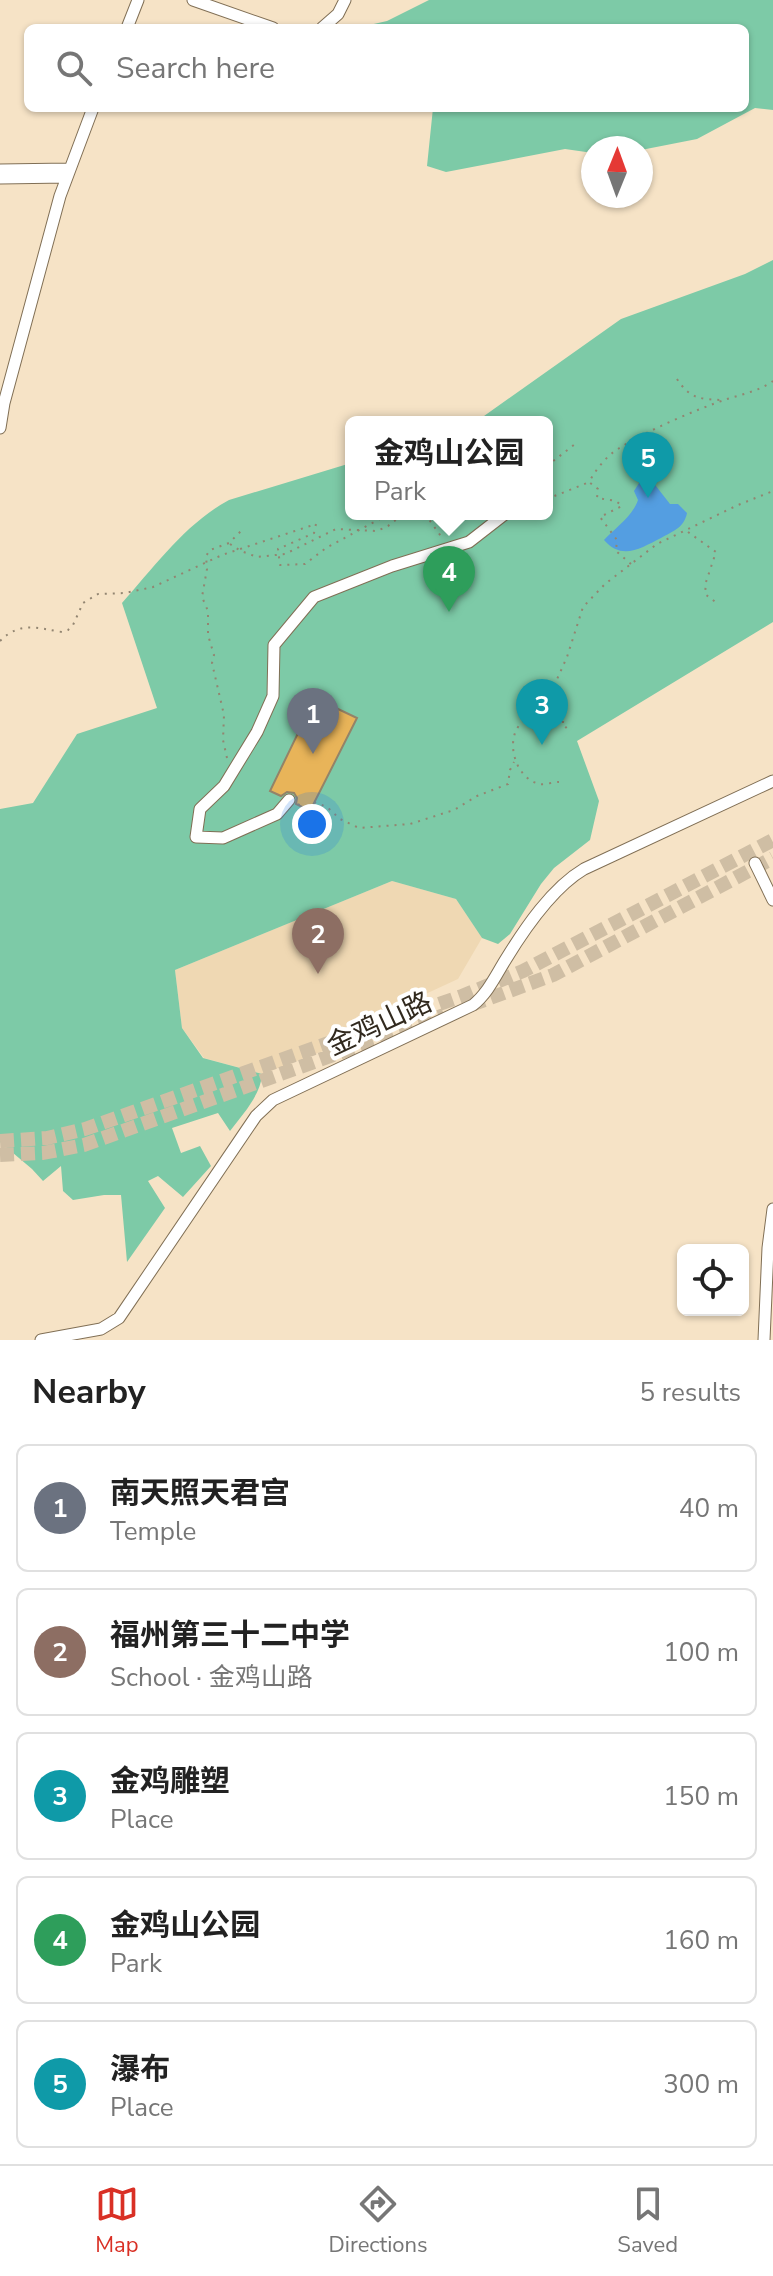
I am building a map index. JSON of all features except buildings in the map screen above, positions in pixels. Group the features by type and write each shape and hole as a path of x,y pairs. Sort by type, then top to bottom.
{"street":[{"path":"129,24 138,0"},
{"path":"193,0 262,24"},
{"path":"328,24 338,14 345,0"},
{"path":"0,428 12,373 68,173 91,112"},
{"path":"0,170 68,173"},
{"path":"0,178 68,173"},
{"path":"289,800 277,814 223,838 196,837 200,809 230,777 257,732 273,696 274,645 314,597 392,566 469,542 497,520"},
{"name":"金鸡山路","path":"41,1340 101,1329 119,1318 256,1116 273,1100 473,1005 489,988 508,955 549,899 569,879 584,869 773,781"},
{"path":"755,863 773,900"},
{"path":"764,1340 773,1209"},
{"path":"766,1299 773,1320"}],"path":[{"path":"677,379 685,390 700,399 723,400"},
{"path":"553,497 589,482 615,450 723,400 763,388 773,381"},
{"path":"553,461 575,444"},
{"path":"589,482 598,489 597,498 616,501 622,506 600,517 617,540 616,551 632,565"},
{"path":"563,723 564,704 554,686 583,607 605,584 657,544 773,491"},
{"path":"0,641 21,627 68,630 80,606 98,594 125,593 153,587 222,555 316,524 314,533 278,549 280,565 305,564 326,548 378,520"},
{"path":"229,543 257,557 285,554 336,529 377,531 396,520"},
{"path":"429,520 452,548"},
{"path":"230,777 223,740 224,715 208,635 208,611 202,597 206,556 210,550 229,543 244,528"},
{"path":"687,531 716,552 705,594 718,604"},
{"path":"289,800 310,811 314,802 327,807 340,819 359,828 410,824 454,810 477,796 508,784 518,727 528,718 558,718 570,732"},
{"path":"514,762 532,780 541,784 559,782"}],"shaded area":[{"path":"392,881 456,899 482,938 458,979 406,1003 411,1018 262,1074 204,1058 182,1028 175,970"}],"green space":[{"path":"429,0 773,0 773,110 755,108 749,111 749,24 374,24 387,21"},
{"path":"433,112 748,112 697,139 653,148 653,136 581,136 581,151 565,149 446,172 427,166"},
{"path":"773,260 773,622 577,741 599,801 590,840 554,868 510,934 498,944 482,938 456,899 392,881 175,970 182,1028 203,1058 262,1074 261,1082 250,1104 230,1131 218,1113 172,1128 181,1153 200,1146 211,1166 183,1197 158,1176 148,1181 165,1208 127,1262 121,1195 73,1200 63,1191 61,1166 43,1181 0,1142 0,809 33,803 77,734 157,708 122,603 172,546 199,521 229,500 345,465 345,520 553,520 553,416 484,416 621,319 745,274"}],"water":[{"path":"643,477 652,481 670,504 678,504 687,513 686,518 677,528 646,545 632,551 618,550 604,540 635,506 638,500 634,491"}],"tunnel":[{"path":"0,1141 47,1138 85,1129 462,996 523,971 773,840"},
{"path":"471,1005 553,975 773,858"},
{"path":"0,1155 43,1153 84,1145 444,1015"}],"place":[{"name":"瀑布","path":"648,498"},
{"name":"金鸡山公园","path":"449,612"},
{"name":"金鸡雕塑","path":"542,745"},
{"name":"南天照天君宫","path":"313,754"},
{"name":"福州第三十二中学","path":"318,974"}]}
